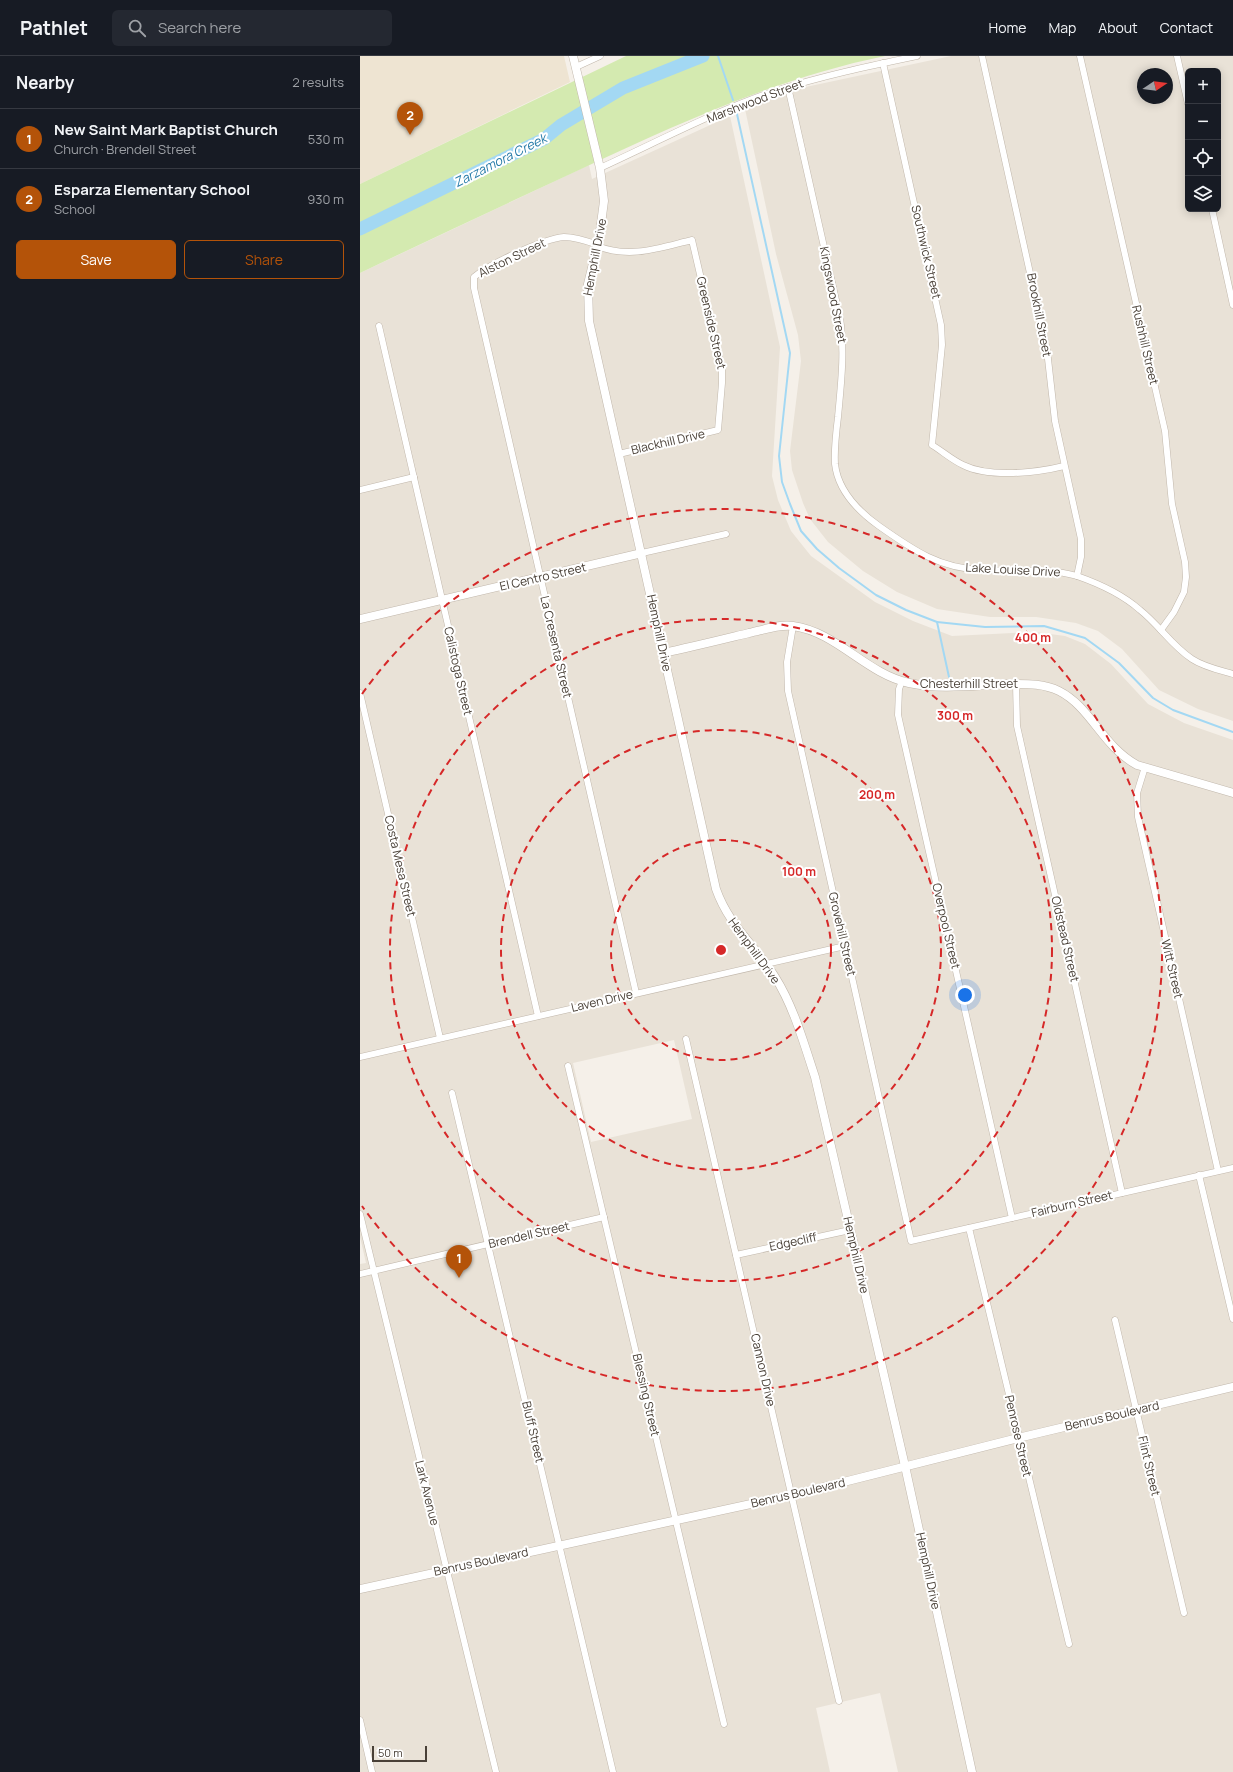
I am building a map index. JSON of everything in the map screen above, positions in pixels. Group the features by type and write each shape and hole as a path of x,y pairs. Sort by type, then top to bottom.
{"street":[{"name":"Hemphill Drive","path":"573,56 600,168 604,201 604,217 588,284 587,309 663,653 720,900 731,921 766,963 785,997 815,1077 905,1466 972,1772"},
{"path":"576,67 600,56"},
{"name":"Marshwood Street","path":"600,168 727,110 788,87 825,76 917,56"},
{"name":"Brookhill Street","path":"982,56 1047,350 1052,404 1064,466 1081,539 1081,557 1077,576"},
{"name":"Rushhill Street","path":"1080,56 1165,431 1172,504 1185,562 1186,577 1184,592 1174,612 1161,630"},
{"path":"1177,56 1185,91"},
{"name":"Southwick Street","path":"883,63 942,326 942,345 932,445 963,465 982,472 1041,471 1064,466"},
{"name":"Kingswood Street","path":"788,87 840,318 844,357 835,462 839,482 852,503"},
{"path":"1213,212 1233,305"},
{"name":"Alston Street","path":"474,277 483,270 552,239 569,237 614,252 640,253 692,240"},
{"name":"Greenside Street","path":"692,240 722,369 718,430"},
{"name":"La Cresenta Street","path":"474,277 474,288 636,993"},
{"name":"Calistoga Street","path":"379,326 538,1016"},
{"name":"Blackhill Drive","path":"619,454 718,430"},
{"path":"360,490 414,477"},
{"name":"Lake Louise Drive","path":"852,503 888,532 920,554 935,561 954,567 982,570 1050,571 1077,576 1116,593 1140,610 1176,647 1192,660 1207,667 1233,674"},
{"name":"El Centro Street","path":"360,619 726,534"},
{"name":"Chesterhill Street","path":"663,653 773,628 793,626 825,636 877,671 902,681 941,686 1016,684 1042,685 1059,691 1078,705 1114,750 1125,759 1137,765 1233,793"},
{"name":"Grovehill Street","path":"793,626 787,662 788,692 911,1241"},
{"name":"Overpool Street","path":"902,681 898,689 898,715 1012,1218"},
{"name":"Oldstead Street","path":"1016,684 1017,726 1122,1192"},
{"name":"Costa Mesa Street","path":"360,693 440,1038"},
{"name":"Witt Street","path":"1145,767 1139,780 1137,793 1138,817 1218,1171"},
{"name":"Laven Drive","path":"360,1057 845,946"},
{"name":"Cannon Drive","path":"686,1039 839,1701"},
{"name":"Blessing Street","path":"568,1066 724,1724"},
{"name":"Bluff Street","path":"452,1093 613,1772"},
{"name":"Fairburn Street","path":"911,1241 1233,1168"},
{"path":"1199,1175 1233,1319"},
{"name":"Lark Avenue","path":"360,1214 496,1772"},
{"name":"Brendell Street","path":"360,1274 604,1217"},
{"name":"Penrose Street","path":"969,1228 1018,1438 1069,1644"},
{"name":"Edgecliff","path":"736,1255 850,1230"},
{"name":"Flint Street","path":"1115,1320 1184,1613"},
{"name":"Benrus Boulevard","path":"360,1589 676,1521 1233,1387"},
{"path":"360,1720 372,1772"}],"shaded area":[{"path":"360,56 564,56 570,82 360,184"},
{"path":"951,56 1233,56 1233,721 1198,709 1159,690 1122,649 1098,631 1076,623 1036,617 990,617 937,609 897,592 863,571 828,542 810,519 792,470 790,451 801,361 798,335 776,254 745,109 801,88"},
{"path":"730,116 780,347 772,476 778,500 791,531 811,556 875,602 913,621 952,636 1035,632 1065,636 1085,644 1111,664 1148,704 1184,723 1233,740 1233,1772 898,1772 880,1693 816,1708 830,1772 360,1772 360,1264 366,1263 360,1237 360,273 589,165 592,179","holes":["674,1040 692,1119 591,1142 573,1063"]}],"green space":[{"path":"626,56 885,56 845,65 806,77 729,104 653,136 360,273 360,184"}],"waterway":[{"name":"Zarzamora Creek","path":"360,229 544,139 561,125 623,88 703,56"},
{"path":"718,56 733,100"},
{"path":"737,114 790,353 779,456 782,482 790,504 801,531 817,549 839,568 876,595 906,610 937,622 949,677"},
{"path":"937,622 985,627 1044,626 1085,638 1119,663 1153,698 1173,710 1233,732"}],"place":[{"name":"Esparza Elementary School","path":"410,135"},
{"name":"New Saint Mark Baptist Church","path":"459,1278"}]}
